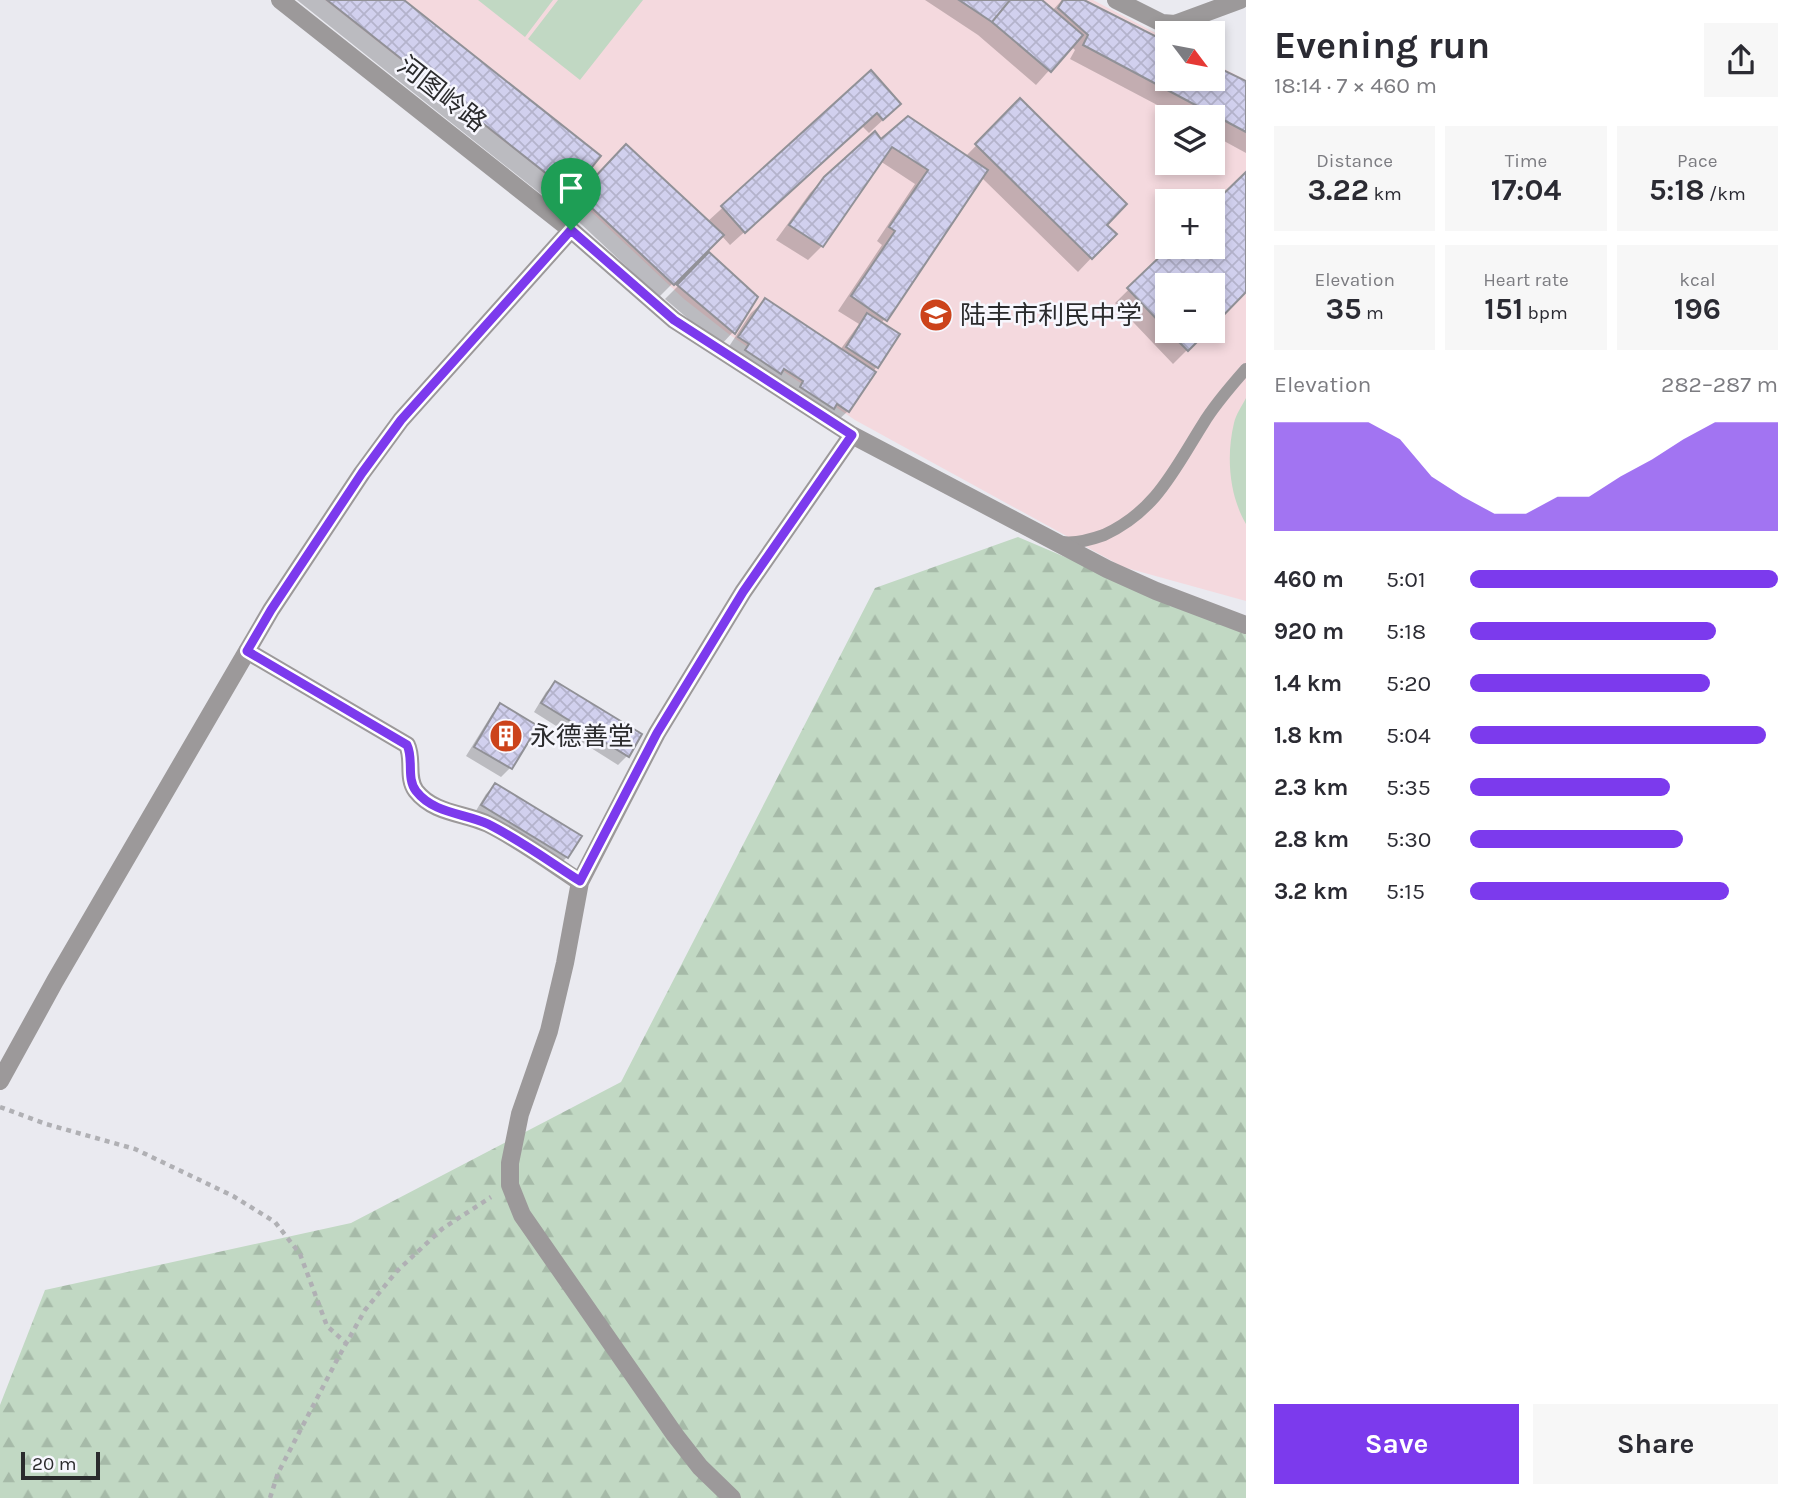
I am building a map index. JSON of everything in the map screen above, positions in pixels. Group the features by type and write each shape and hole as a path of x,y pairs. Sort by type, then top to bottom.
{"street":[{"name":"河图岭路","path":"280,0 571,230 674,320 852,435 1107,569 1246,625"},
{"path":"1116,0 1162,23 1175,24 1240,0"},
{"path":"0,1081 55,981 271,610 362,473 401,420 571,230"},
{"path":"732,1498 700,1467 675,1435 522,1215 510,1185 510,1163 520,1114 549,1031 580,881 657,733 735,604 852,435"},
{"path":"247,651 407,745 411,752 412,784 427,802 487,824 580,881"}],"lane":[{"path":"1048,539 1072,543 1096,538 1119,528 1149,505 1177,468 1204,422 1246,369"}],"path":[{"path":"0,1107 46,1124 135,1149 233,1196 275,1222 300,1254 327,1326 346,1343"},
{"path":"271,1498 278,1473 365,1310 397,1271 442,1230 510,1185"}],"shaded area":[{"name":"陆丰市利民中学","path":"325,0 1093,0 1155,33 1155,91 1225,91 1225,69 1246,80 1246,601 1123,567 855,420 730,335 684,299 582,203"}],"green space":[{"path":"478,0 553,0 525,37"},
{"path":"558,0 643,0 580,80 528,39"},
{"path":"1246,398 1246,524 1233,488 1230,449 1234,423"},
{"path":"1018,537 1246,634 1246,1498 0,1498 0,1405 45,1290 351,1223 621,1082 875,588"}],"building":[{"path":"327,0 404,0 601,156 571,193"},
{"path":"959,0 1010,0 992,22"},
{"path":"1010,0 1042,0 1083,35 1051,72 992,22"},
{"path":"1063,0 1084,0 1155,36 1155,83 1083,45 1088,35 1058,8"},
{"path":"871,70 901,104 883,120 877,113 745,233 721,206"},
{"path":"1225,71 1246,81 1246,132 1225,121 1225,105 1195,105 1169,91 1225,91"},
{"path":"1020,98 1127,204 1107,225 1117,234 1092,259 975,144"},
{"path":"908,116 988,170 887,321 851,296 895,231 889,227 928,170 892,147 823,247 789,225 824,177 875,131 881,139"},
{"path":"626,144 724,235 674,285 578,195"},
{"path":"1246,172 1246,292 1225,314 1225,273 1155,273 1155,317 1127,288 1157,259 1225,259 1225,192"},
{"path":"709,252 758,297 735,334 677,285"},
{"path":"765,298 876,372 849,412 837,404 834,409 800,387 803,381 784,369 781,374 745,350 749,344 738,337"},
{"path":"867,313 900,334 878,368 846,347"},
{"path":"1180,343 1196,343 1188,351"},
{"path":"555,681 642,734 629,757 541,703"},
{"name":"永德善堂","path":"500,703 538,726 512,769 474,747"},
{"path":"495,783 582,836 568,858 481,805"}],"place":[{"name":"陆丰市利民中学","path":"936,315"},
{"name":"永德善堂","path":"506,736"}],"route":[{"path":"571,230 674,320 852,435 743,592 657,733 580,881 487,824 427,802 412,784 411,752 407,745 247,651 362,473 401,420 571,230"}]}
